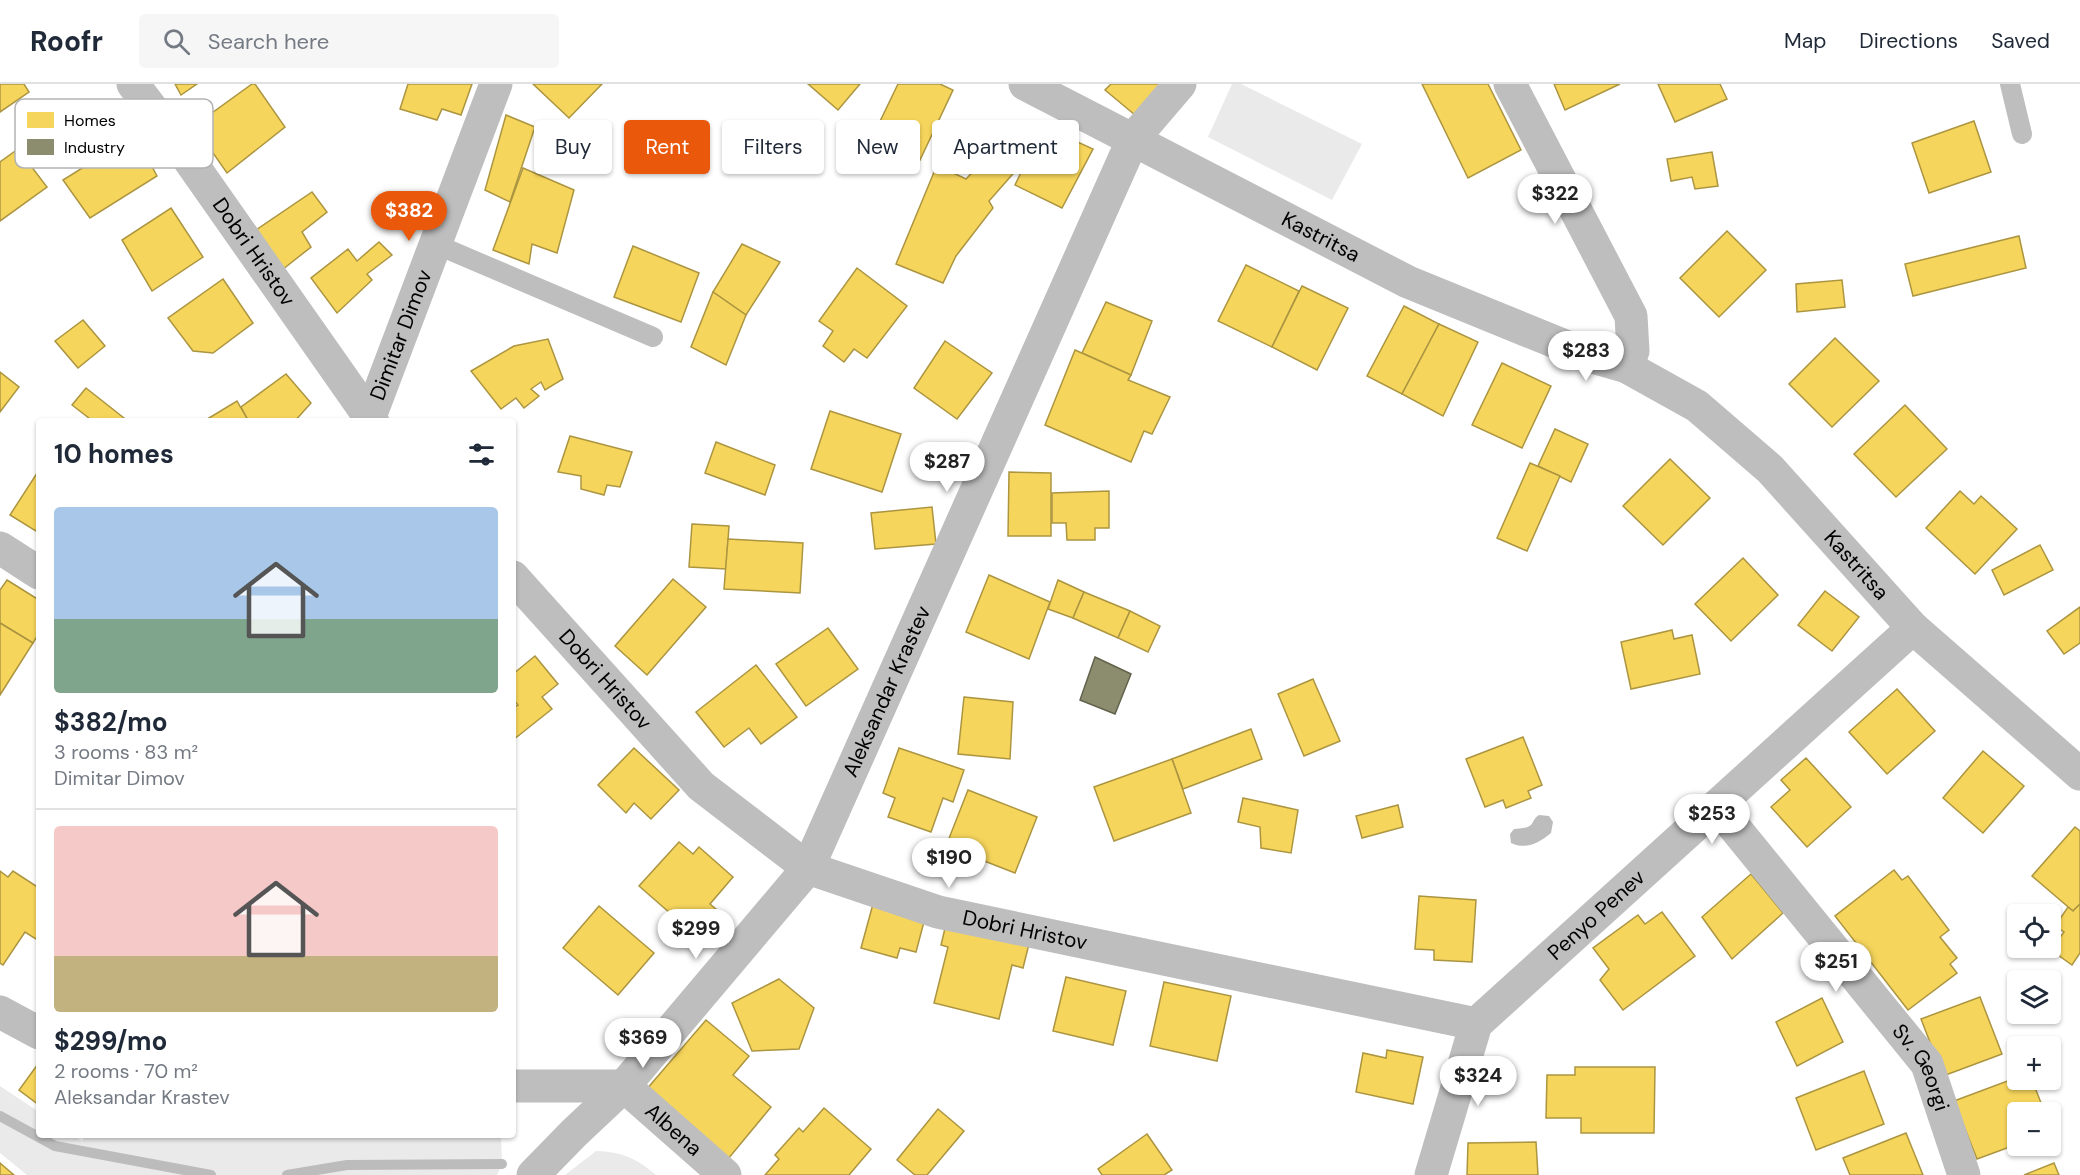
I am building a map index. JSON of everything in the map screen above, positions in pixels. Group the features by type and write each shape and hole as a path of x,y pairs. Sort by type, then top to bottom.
{"street":[{"name":"Dobri Hristov","path":"133,84 144,99"},
{"name":"Dimitar Dimov","path":"371,418 496,84"},
{"name":"Kastritsa","path":"1025,84 1408,282 1592,357 1627,367 1697,406 1770,468 1913,628 2080,774"},
{"name":"Aleksandar Krastev","path":"533,1175 574,1132 624,1086 808,868 1133,139 1179,84"},
{"path":"1510,84 1631,316 1634,351 1627,367"},
{"name":"Dobri Hristov","path":"195,168 369,418"},
{"path":"0,548 36,571"},
{"name":"Dobri Hristov","path":"516,580 701,786 808,868 938,912 1476,1024"},
{"name":"Penyo Penev","path":"1476,1024 1913,628"},
{"name":"Sv. Georgi","path":"1717,806 1927,1064 1964,1175"},
{"path":"0,1012 36,1031"},
{"path":"1431,1175 1476,1024"},
{"path":"516,1086 624,1086"},
{"name":"Albena","path":"624,1086 725,1175"}],"lane":[{"path":"2010,84 2022,134"},
{"path":"435,244 653,337"}],"shaded area":[{"path":"1232,84 1241,84 1362,144 1332,200 1208,137"},
{"path":"1539,815 1549,816 1553,822 1551,833 1542,840 1527,846 1511,843 1510,834 1514,829 1531,825"},
{"path":"0,1086 36,1110 36,1138 77,1138 82,1141 84,1138 501,1138 502,1164 497,1175 27,1175 0,1153"},
{"path":"596,1151 628,1157 656,1175 565,1175"}],"building: Homes":[{"path":"0,84 24,84 29,92 15,99 15,102 0,112"},
{"path":"175,84 197,84 181,95"},
{"path":"255,84 285,127 227,173 213,153 213,112"},
{"path":"408,84 472,84 461,115 442,109 437,120 400,109"},
{"path":"533,84 602,84 569,118"},
{"path":"808,84 860,84 838,110"},
{"path":"898,84 940,84 953,90 939,120 932,120 932,135 920,160 920,120 881,120"},
{"path":"1111,84 1166,84 1141,120 1105,90"},
{"path":"1422,84 1488,84 1521,150 1468,178"},
{"path":"1554,84 1620,84 1565,110"},
{"path":"1658,84 1720,84 1727,99 1675,122"},
{"path":"506,115 534,127 510,202 485,190"},
{"path":"1974,121 1991,172 1929,193 1912,143"},
{"path":"1079,143 1093,149 1062,208 1015,185 1020,174 1079,174"},
{"path":"15,151 15,168 32,168 47,187 0,221 0,162"},
{"path":"1712,152 1718,186 1695,189 1692,177 1671,181 1667,159"},
{"path":"82,168 153,168 157,176 90,218 63,180"},
{"path":"523,168 574,190 557,253 532,244 529,264 493,250"},
{"path":"933,174 956,174 966,179 971,174 1013,174 989,201 993,208 956,256 943,283 896,264"},
{"path":"312,192 327,212 302,232 311,247 282,270 256,230"},
{"path":"171,208 203,257 152,291 122,240"},
{"path":"1727,231 1766,270 1719,317 1680,278"},
{"path":"2019,236 2026,268 1913,296 1905,264"},
{"path":"379,242 392,255 367,274 372,280 337,313 311,278 348,249 357,261"},
{"path":"742,244 780,262 746,315 713,292"},
{"path":"633,246 699,273 681,322 614,297"},
{"path":"1246,265 1299,291 1272,347 1218,321"},
{"path":"857,268 907,306 867,358 854,349 844,362 823,346 833,331 819,321"},
{"path":"223,279 253,323 213,353 193,351 168,318"},
{"path":"1842,280 1845,307 1797,312 1796,284"},
{"path":"1302,286 1348,308 1317,370 1272,347"},
{"path":"713,292 746,315 726,365 691,347"},
{"path":"1106,302 1152,321 1131,375 1082,353"},
{"path":"1404,306 1439,324 1402,394 1367,376"},
{"path":"83,320 105,346 78,368 55,341"},
{"path":"1439,324 1478,342 1443,416 1402,394"},
{"path":"1835,338 1879,381 1832,427 1789,384"},
{"path":"548,339 563,379 545,390 541,382 531,389 539,396 524,408 516,398 501,409 471,371 514,346"},
{"path":"945,341 992,373 957,419 914,388"},
{"path":"1075,350 1131,375 1128,380 1170,397 1152,434 1144,431 1131,462 1045,425"},
{"path":"1502,363 1551,386 1522,448 1472,425"},
{"path":"0,372 19,387 0,412"},
{"path":"286,374 311,403 298,418 247,418 241,407"},
{"path":"86,388 124,418 89,418 72,405"},
{"path":"237,401 247,418 209,418"},
{"path":"1905,405 1947,449 1896,497 1854,454"},
{"path":"830,411 901,434 882,492 811,469"},
{"path":"1555,429 1588,444 1571,482 1538,466"},
{"path":"570,436 632,452 620,487 607,485 604,495 581,489 581,476 558,472"},
{"path":"716,442 775,465 765,495 705,473"},
{"path":"1670,459 1710,498 1663,545 1623,506"},
{"path":"1530,463 1560,476 1527,551 1497,538"},
{"path":"1009,472 1051,473 1051,536 1008,536"},
{"path":"36,475 36,531 10,515"},
{"path":"1109,491 1109,528 1095,528 1095,540 1067,540 1066,523 1052,523 1052,493"},
{"path":"1960,491 1974,504 1981,496 2017,529 1975,574 1926,528"},
{"path":"932,507 936,544 875,549 871,513"},
{"path":"692,524 729,526 726,569 689,567"},
{"path":"728,539 803,543 800,593 724,589"},
{"path":"2040,545 2053,570 2004,595 1992,570"},
{"path":"1743,558 1778,595 1731,641 1695,604"},
{"path":"989,575 1050,602 1029,659 966,632"},
{"path":"673,579 706,607 647,675 615,646"},
{"path":"7,580 36,598 36,638 33,643 0,623 0,590"},
{"path":"1058,580 1084,592 1073,618 1048,609"},
{"path":"1825,591 1859,617 1832,651 1798,625"},
{"path":"1084,592 1130,611 1118,638 1073,618"},
{"path":"2080,607 2080,643 2064,654 2047,631"},
{"path":"1130,611 1160,626 1148,652 1118,638"},
{"path":"0,623 33,643 0,695"},
{"path":"828,628 858,669 806,706 776,664"},
{"path":"1672,630 1674,639 1692,635 1700,674 1631,689 1621,642"},
{"path":"535,656 558,684 542,697 552,709 516,738 516,706 518,705 516,703 516,672"},
{"path":"756,665 797,717 761,744 749,728 724,747 696,712"},
{"path":"1313,679 1340,741 1304,756 1278,694"},
{"path":"1897,689 1935,731 1887,774 1849,732"},
{"path":"964,697 1013,702 1010,759 958,754"},
{"path":"1251,729 1262,759 1183,789 1172,759"},
{"path":"1523,737 1542,785 1528,791 1531,798 1506,808 1503,800 1485,807 1466,759"},
{"path":"634,748 679,790 651,819 634,803 626,813 598,785"},
{"path":"899,748 964,770 953,802 943,798 931,832 888,817 895,798 883,793"},
{"path":"1983,751 2024,786 1983,833 1943,798"},
{"path":"1806,758 1851,807 1807,847 1771,807 1790,790 1781,780"},
{"path":"1172,759 1191,813 1114,841 1094,787"},
{"path":"968,790 1037,817 1015,873 946,846"},
{"path":"1243,798 1298,810 1291,853 1261,848 1260,827 1238,822"},
{"path":"1398,805 1403,827 1362,838 1356,816"},
{"path":"2075,827 2080,831 2080,904 2073,911 2032,876"},
{"path":"679,842 693,854 699,847 733,877 710,904 716,909 694,934 639,886"},
{"path":"1894,870 1902,880 1908,876 1949,930 1940,937 1957,958 1950,964 1957,973 1908,1010 1835,916"},
{"path":"0,871 8,877 13,871 36,886 36,939 25,932 3,965 0,963"},
{"path":"1751,874 1783,913 1732,959 1702,917"},
{"path":"1419,896 1476,900 1472,962 1434,960 1434,950 1415,949"},
{"path":"873,904 925,918 916,952 900,948 897,958 861,948"},
{"path":"2080,904 2080,953 2072,965 2061,957 2061,936 2064,932 2061,930 2061,917 2068,907 2073,911"},
{"path":"599,906 654,953 618,995 563,948"},
{"path":"1662,912 1695,956 1623,1010 1600,980 1609,969 1593,948 1638,915 1645,924"},
{"path":"947,920 1030,940 1023,968 1012,965 999,1019 934,1003 948,947 941,945"},
{"path":"1066,977 1126,991 1113,1045 1053,1031"},
{"path":"779,979 814,1008 799,1049 752,1051 732,1003"},
{"path":"1164,982 1231,996 1217,1061 1150,1046"},
{"path":"1980,997 2002,1054 1943,1076 1921,1019"},
{"path":"1822,998 1843,1042 1797,1066 1776,1022"},
{"path":"706,1020 749,1056 733,1075 771,1107 728,1159 646,1090"},
{"path":"1387,1050 1423,1057 1413,1104 1356,1092 1363,1053 1386,1058"},
{"path":"36,1067 36,1103 19,1090"},
{"path":"1575,1067 1655,1067 1654,1133 1581,1133 1581,1118 1546,1118 1547,1075 1575,1075"},
{"path":"1864,1071 1884,1124 1816,1150 1796,1098"},
{"path":"2007,1081 2007,1090 2036,1090 2041,1102 2007,1102 2007,1148 1977,1159 1954,1101"},
{"path":"824,1108 871,1149 849,1175 765,1175 779,1159 775,1155 799,1128 803,1132"},
{"path":"938,1109 964,1131 927,1175 915,1175 897,1160"},
{"path":"1906,1133 1923,1175 1850,1175 1843,1158"},
{"path":"1147,1134 1172,1170 1164,1175 1102,1175 1098,1169"},
{"path":"1536,1142 1538,1175 1467,1175 1468,1143"},
{"path":"0,1163 14,1175 0,1175"},
{"path":"2054,1163 2059,1175 2024,1175"}],"building: Industry":[{"path":"1095,657 1131,674 1115,714 1080,700"}],"waterway":[{"path":"0,1116 36,1136"},
{"path":"40,1138 55,1146 211,1175"},
{"path":"287,1175 347,1165 502,1164"}]}
